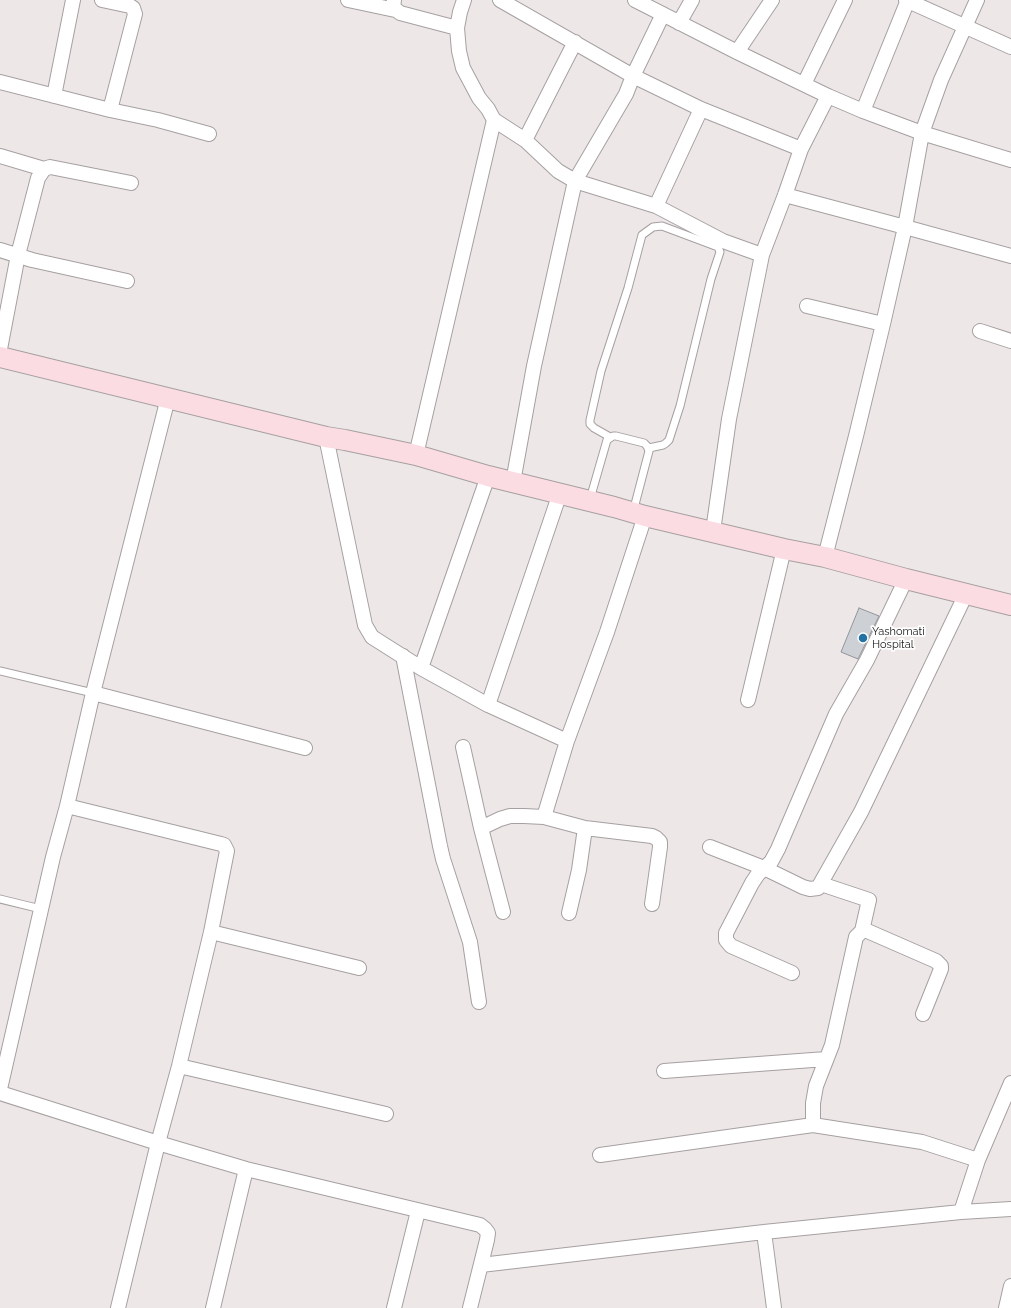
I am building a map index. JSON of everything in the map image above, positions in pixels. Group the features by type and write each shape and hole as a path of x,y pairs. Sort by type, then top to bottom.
{"main road":[{"path":"0,357 326,438 345,440 416,455 488,476 784,549 825,557 1011,605"}],"street":[{"path":"54,96 73,0"},
{"path":"102,0 130,6 133,8 135,14 110,110"},
{"path":"348,0 395,5 400,13 457,28"},
{"path":"464,0 457,28 459,51 464,68 479,98 488,109 494,120 525,140 558,171 575,182 656,206 723,241 762,255"},
{"path":"500,0 633,76 701,110 801,149"},
{"path":"635,0 828,96 922,133 1011,160"},
{"path":"679,23 692,0"},
{"path":"737,52 772,0"},
{"path":"804,84 844,0"},
{"path":"864,111 907,0 1011,47"},
{"path":"825,557 883,324 905,227 922,133 941,80 977,0"},
{"path":"513,482 534,366 575,182 626,94 633,76 663,14"},
{"path":"525,140 575,42"},
{"path":"0,82 110,110 158,120 209,134"},
{"path":"713,531 729,419 762,255 786,195 801,149 828,96"},
{"path":"656,206 701,110"},
{"path":"416,455 494,120"},
{"path":"0,156 44,168 50,167 131,183"},
{"path":"0,349 18,255 38,178 44,168"},
{"path":"786,195 1011,256"},
{"path":"0,250 32,260 127,281"},
{"path":"807,306 883,324"},
{"path":"980,331 1011,341"},
{"path":"0,1089 41,909 93,693 168,398"},
{"path":"326,438 364,625 372,637 421,668 488,705 567,741"},
{"path":"421,668 488,476"},
{"path":"488,705 560,493"},
{"path":"544,818 567,741 607,632 639,514"},
{"path":"748,700 784,549"},
{"path":"792,973 731,946 726,940 726,933 752,883 771,862 778,849 836,714 867,660 906,579"},
{"path":"710,847 764,868 803,887 814,889 818,888 860,812 966,594"},
{"path":"403,656 440,846 470,942 479,1002"},
{"path":"93,693 305,748"},
{"path":"463,747 481,828 503,912"},
{"path":"66,806 224,845 227,848 227,855 211,932 118,1308"},
{"path":"481,828 510,816 544,818 585,828 652,836 659,840 660,847 652,904"},
{"path":"568,913 579,870 585,828"},
{"path":"821,884 869,900 862,932"},
{"path":"813,1125 814,1094 816,1086 832,1045 856,937 862,932 865,930 936,961 941,966 923,1014"},
{"path":"211,932 360,968"},
{"path":"664,1071 826,1059"},
{"path":"179,1066 386,1114"},
{"path":"961,1212 978,1160 1011,1083"},
{"path":"0,1093 246,1169 418,1211 473,1222 480,1225 488,1233 470,1308"},
{"path":"600,1156 813,1125 922,1142 978,1160"},
{"path":"213,1308 246,1169"},
{"path":"481,1264 764,1232 961,1212 1011,1210"},
{"path":"394,1308 418,1211"},
{"path":"764,1232 774,1308"},
{"path":"1006,1308 1011,1286"}],"lane":[{"path":"639,514 649,448 644,443 616,436 610,437 594,428 590,424 590,420 601,371 628,288 642,235 653,227 662,226 718,247 720,252 711,279 680,406 669,440 663,446 649,448"},
{"path":"590,501 605,444 610,437"},
{"path":"0,671 93,693"},
{"path":"0,899 41,909"}],"building":[{"path":"859,608 879,616 858,659 841,652"}],"place":[{"name":"Yashomati Hospital","path":"863,638"}]}
